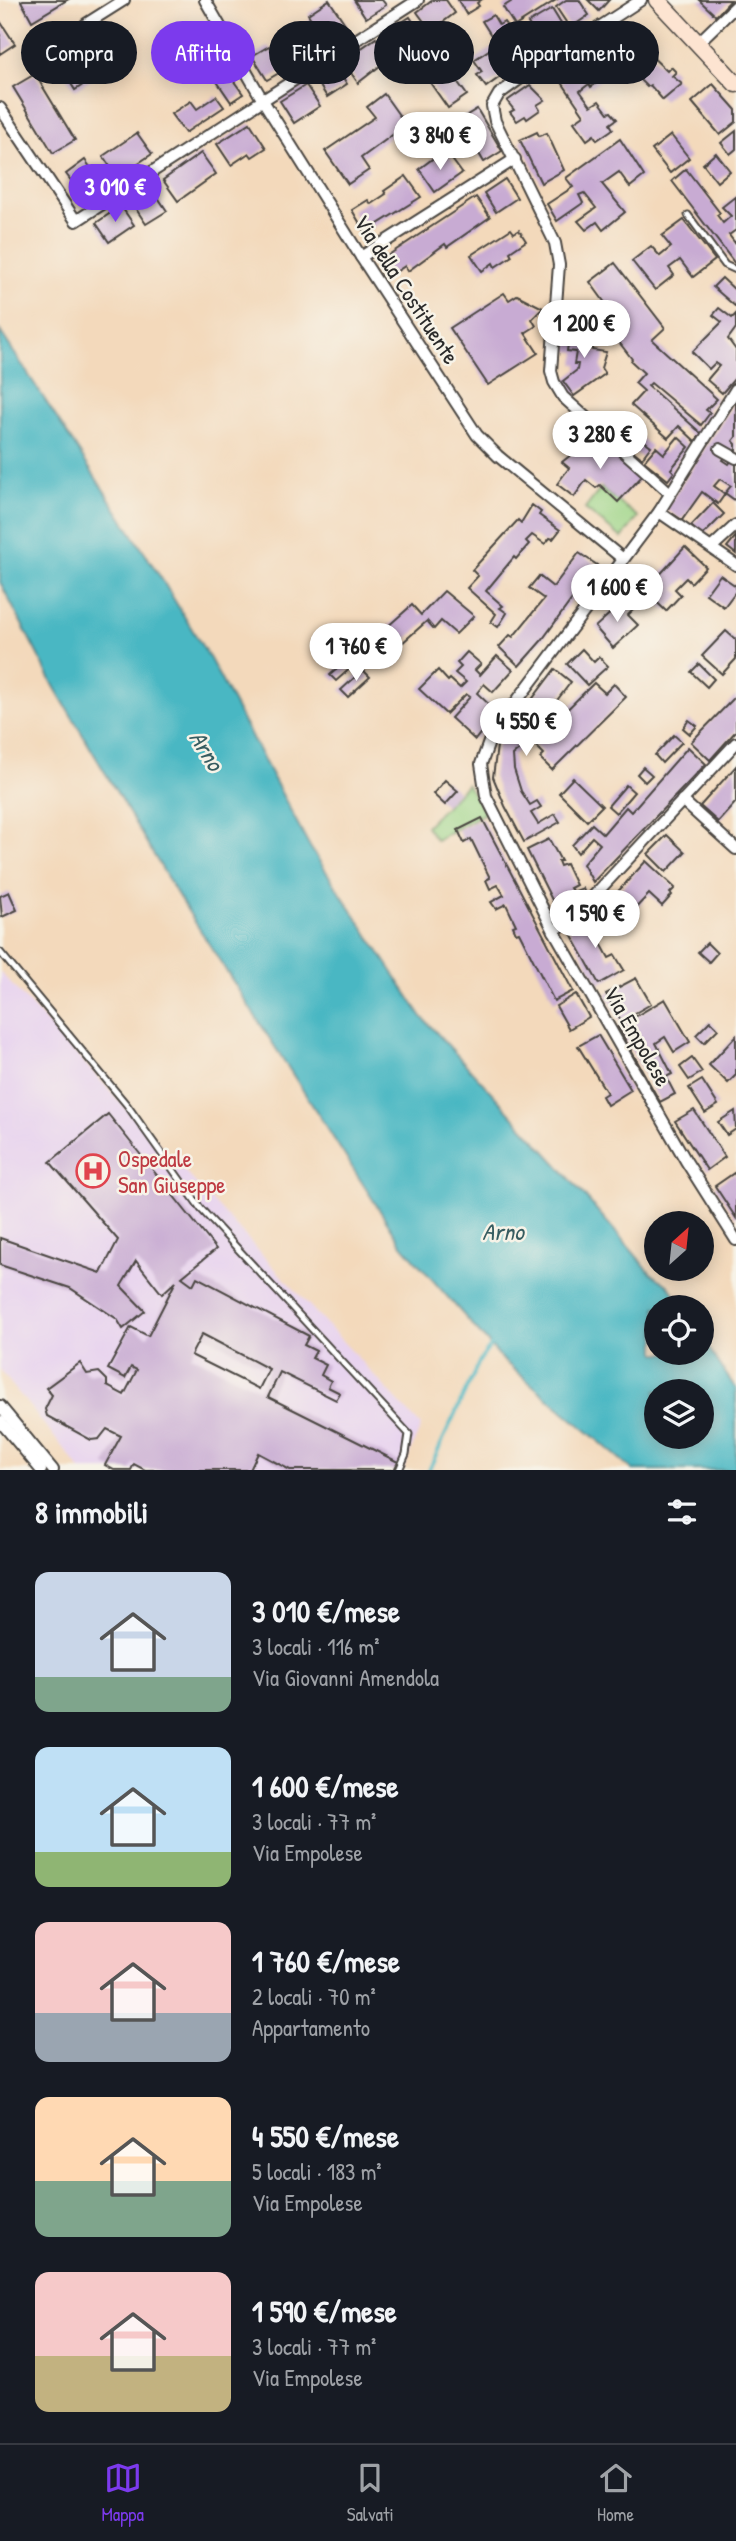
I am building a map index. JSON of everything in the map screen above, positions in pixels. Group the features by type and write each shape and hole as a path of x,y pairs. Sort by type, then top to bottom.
{"main road":[{"path":"657,0 736,84"},
{"path":"671,0 736,69"}],"street":[{"path":"91,21 124,0"},
{"name":"Via della Costituente","path":"205,0 262,99 361,257 485,444 623,559"},
{"path":"641,0 499,94 492,106 495,121 555,243 559,265 551,371 554,382 563,397 670,493"},
{"path":"0,108 76,221 410,2"},
{"path":"704,37 736,6"},
{"path":"361,257 515,159"},
{"name":"Via Empolese","path":"735,1238 685,1161 554,931 486,796 481,765 492,734 659,512 736,389"},
{"path":"720,449 736,458"},
{"path":"659,512 736,565"},
{"path":"712,547 736,524"},
{"path":"554,931 575,916 736,743"},
{"path":"682,800 736,849"},
{"path":"0,1406 53,1470"},
{"path":"0,1421 41,1470"}],"lane":[{"path":"688,215 725,265 736,270"},
{"path":"0,952 127,1105 201,1209 409,1434 400,1470"}],"shaded area":[{"name":"Ospedale San Giuseppe","path":"0,972 421,1426 403,1470 81,1470 0,1370"}],"green space":[{"path":"601,488 638,517 622,538 585,509"},
{"path":"467,784 485,813 436,840 426,826"}],"water":[{"name":"Arno","path":"0,331 161,578 210,659 310,847 422,1017 557,1164 644,1265 644,1281 662,1281 669,1286 675,1295 644,1295 644,1365 714,1365 714,1356 736,1389 736,1470 633,1470 504,1361 402,1245 177,894 55,688 0,582"}],"building":[{"path":"23,0 67,0 32,21 21,1"},
{"path":"329,0 343,21 308,21 311,19 308,14"},
{"path":"354,0 382,0 386,5 366,18"},
{"path":"433,0 446,0 455,13 444,21 424,21 417,12"},
{"path":"458,0 481,0 477,3 479,6 466,14"},
{"path":"514,0 556,0 523,21 512,21 503,7"},
{"path":"566,0 579,0 589,15 580,21 565,21 556,7"},
{"path":"588,0 609,0 599,11"},
{"path":"699,0 731,0 716,16"},
{"path":"552,9 559,21 531,21"},
{"path":"493,15 497,21 488,21 488,30 482,21"},
{"path":"0,21 15,44 0,54"},
{"path":"374,39 374,70 360,81 360,49"},
{"path":"269,46 267,80 255,61 255,54"},
{"path":"488,51 488,84 490,84 486,87 477,75 482,72 474,60"},
{"path":"659,63 667,71 671,67 676,72 672,76 682,84 663,100 650,85 647,87 644,84 659,84"},
{"path":"21,82 41,84 75,140 53,153 13,87"},
{"path":"71,84 84,84 75,90"},
{"path":"219,84 236,84 243,94 231,102"},
{"path":"319,84 347,84 327,97"},
{"path":"431,84 459,84 467,95 448,108"},
{"path":"563,84 589,84 580,91 591,106 599,101 608,113 611,112 617,119 610,124 613,129 597,140 594,135 587,140 574,122 584,115"},
{"path":"713,84 736,110 736,122 720,135 692,102"},
{"path":"306,85 320,106 294,123 280,101"},
{"path":"530,85 545,100 537,105 540,110 527,119 525,116 517,121 510,112 514,110 507,101"},
{"path":"384,94 406,125 361,158 369,170 348,184 325,151 375,117 367,107"},
{"path":"216,96 224,107 185,133 171,114 191,101 197,109"},
{"path":"477,109 502,151 484,162 459,120"},
{"path":"250,123 266,148 252,157 249,153 231,165 217,144"},
{"path":"736,131 736,149 730,154 721,143"},
{"path":"537,132 539,136 547,133 564,170 541,183 520,140"},
{"path":"137,133 152,154 117,177 103,156"},
{"path":"671,135 689,158 670,173 652,150"},
{"path":"620,139 644,176 630,187 619,172 602,184 625,212 603,230 597,222 586,230 578,221 596,208 584,193 579,195 583,203 557,221 547,204 573,187 566,178"},
{"path":"201,153 216,174 178,201 163,180"},
{"path":"716,153 730,171 717,182 703,164"},
{"path":"448,154 462,173 435,192 419,169 435,157 438,161"},
{"path":"85,160 101,182 82,195 66,174"},
{"path":"686,169 720,213 717,215 723,223 731,216 722,207 736,196 736,230 729,235 735,243 736,241 736,265 672,181"},
{"path":"406,176 421,197 365,232 352,210 368,200 371,204"},
{"path":"505,179 517,198 496,212 484,193"},
{"path":"151,187 167,211 146,224 130,200"},
{"path":"476,197 490,217 447,247 445,244 408,271 405,266 391,275 381,260"},
{"path":"121,206 134,225 109,242 96,223"},
{"path":"684,220 715,260 693,277 680,260 669,268 674,275 655,290 632,261 651,246 660,256 671,247 662,236"},
{"path":"511,229 514,233 519,230 526,241 510,252 512,256 495,267 493,263 482,271 471,255"},
{"path":"615,263 665,328 652,340 717,399 706,410 710,413 701,425 651,383 648,386 702,434 695,441 679,426 668,438 631,405 644,391 635,383 644,373 631,361 615,337 624,329 590,282"},
{"path":"722,278 736,291 736,307 713,287"},
{"path":"504,293 509,300 517,295 543,308 532,319 536,326 525,333 538,353 488,385 450,328"},
{"path":"719,308 732,318 736,314 736,328 728,339 736,350 736,377 722,393 707,380 719,366 715,363 709,369 692,352 722,322 713,315"},
{"path":"571,323 579,324 594,334 592,350 606,352 601,368 605,374 574,396 563,381 577,370 578,364 574,364 576,352 567,351"},
{"path":"736,400 736,437 733,441 736,444 736,454 726,456 723,460 729,464 732,460 736,463 736,501 725,493 731,486 720,479 714,486 725,494 718,504 702,492 682,520 666,509"},
{"path":"616,425 651,446 642,458 610,433"},
{"path":"678,437 689,447 671,469 674,472 668,480 644,461 656,447 664,454"},
{"path":"604,438 644,474 618,502 600,485 596,488 586,480 574,497 557,484 569,468 562,462 581,447 588,453"},
{"path":"713,503 724,514 702,536 691,526"},
{"path":"532,505 541,512 539,515 560,530 545,544 532,535 526,541 529,544 516,559 514,557 486,591 507,613 498,627 491,622 496,614 467,588 478,576 472,570 518,520 521,523"},
{"path":"736,536 736,554 727,547"},
{"path":"685,547 706,567 691,583 686,578 675,589 681,595 666,611 645,591"},
{"path":"579,553 597,565 542,640 519,666 499,647 510,635 513,637 544,599 529,588 539,576 553,587"},
{"path":"720,575 736,586 736,591 724,607 706,594"},
{"path":"444,591 474,616 456,634 441,621 434,629 427,621 384,659 370,642 412,605 421,615"},
{"path":"625,600 634,609 628,615 638,625 613,648 595,627"},
{"path":"726,631 736,640 736,659 722,674 702,656"},
{"path":"582,649 594,662 599,657 608,666 587,685 567,664"},
{"path":"467,652 481,664 475,670 480,675 497,656 513,670 493,692 484,684 477,693 497,712 475,740 451,718 470,697 466,694 446,714 419,689 438,670 448,681 450,679 460,688 466,682 455,673 461,667 457,663"},
{"path":"355,653 361,659 336,681 330,675"},
{"path":"699,664 714,679 707,687 691,672"},
{"path":"555,669 571,682 529,737 532,739 513,755 521,791 530,805 537,801 541,807 531,813 538,824 555,814 560,822 524,842 493,777 497,746"},
{"path":"363,670 370,677 348,697 341,690"},
{"path":"594,683 605,693 614,684 626,697 552,770 540,758 544,754 533,743"},
{"path":"736,696 736,731 710,760 691,742"},
{"path":"689,720 697,726 690,734 683,728"},
{"path":"674,735 682,742 662,763 655,755"},
{"path":"688,747 706,764 593,882 583,864 600,844 592,837 578,853 572,845 592,824 603,834 626,807 631,812"},
{"path":"736,766 736,802 718,822 700,806"},
{"path":"643,767 652,775 645,782 637,774"},
{"path":"573,778 602,806 587,821 559,793"},
{"path":"445,780 458,791 445,805 433,794"},
{"path":"626,785 634,792 616,813 608,806"},
{"path":"482,818 573,991 554,1001 519,932 516,933 513,926 516,925 506,904 496,909 491,902 504,895 498,885 490,889 486,880 490,878 471,839 464,843 458,830"},
{"path":"667,835 685,852 666,872 648,854"},
{"path":"549,839 561,861 558,861 560,866 566,864 576,885 570,888 573,892 583,888 584,892 578,902 570,907 571,912 560,916 527,850"},
{"path":"646,861 675,888 662,906 649,894 629,915 611,899"},
{"path":"9,892 17,910 2,917 0,896"},
{"path":"599,914 604,923 593,929 609,958 615,955 624,970 599,984 569,930"},
{"path":"707,943 717,953 709,962 698,952"},
{"path":"636,978 651,1004 621,1021 606,994"},
{"path":"576,994 589,1017 569,1029 556,1006"},
{"path":"665,999 690,1042 674,1052 665,1037 656,1043 672,1074 666,1077 675,1094 660,1102 618,1027"},
{"path":"710,1021 718,1029 704,1043 696,1035"},
{"path":"598,1035 631,1090 607,1105 602,1096 607,1093 578,1046"},
{"path":"736,1036 736,1075 728,1083 709,1065"},
{"path":"692,1058 702,1072 689,1080 680,1067"},
{"path":"702,1080 718,1105 705,1113 689,1088"},
{"path":"694,1110 725,1157 707,1170 675,1121"},
{"path":"735,1111 736,1129 727,1135 718,1122"},
{"path":"108,1114 216,1249 182,1277 193,1285 197,1277 309,1336 304,1345 316,1351 312,1358 326,1365 321,1375 331,1381 328,1387 340,1393 336,1400 280,1372 268,1397 398,1462 394,1470 290,1470 258,1453 250,1470 145,1470 134,1464 131,1470 114,1470 105,1465 121,1436 107,1429 99,1439 91,1440 47,1416 45,1409 52,1395 46,1388 80,1363 87,1374 99,1372 107,1380 107,1386 124,1395 137,1370 131,1367 125,1378 108,1369 131,1327 148,1336 176,1281 162,1294 136,1261 121,1286 145,1311 123,1329 117,1319 70,1288 0,1265 0,1238 101,1273 118,1240 50,1162","holes":["202,1334 269,1369 259,1389 191,1355"]},
{"path":"734,1173 736,1176 736,1218 715,1186"}],"waterway":[{"path":"429,1470 480,1360 492,1344"}],"place":[{"name":"Ospedale San Giuseppe","path":"93,1171"}]}
